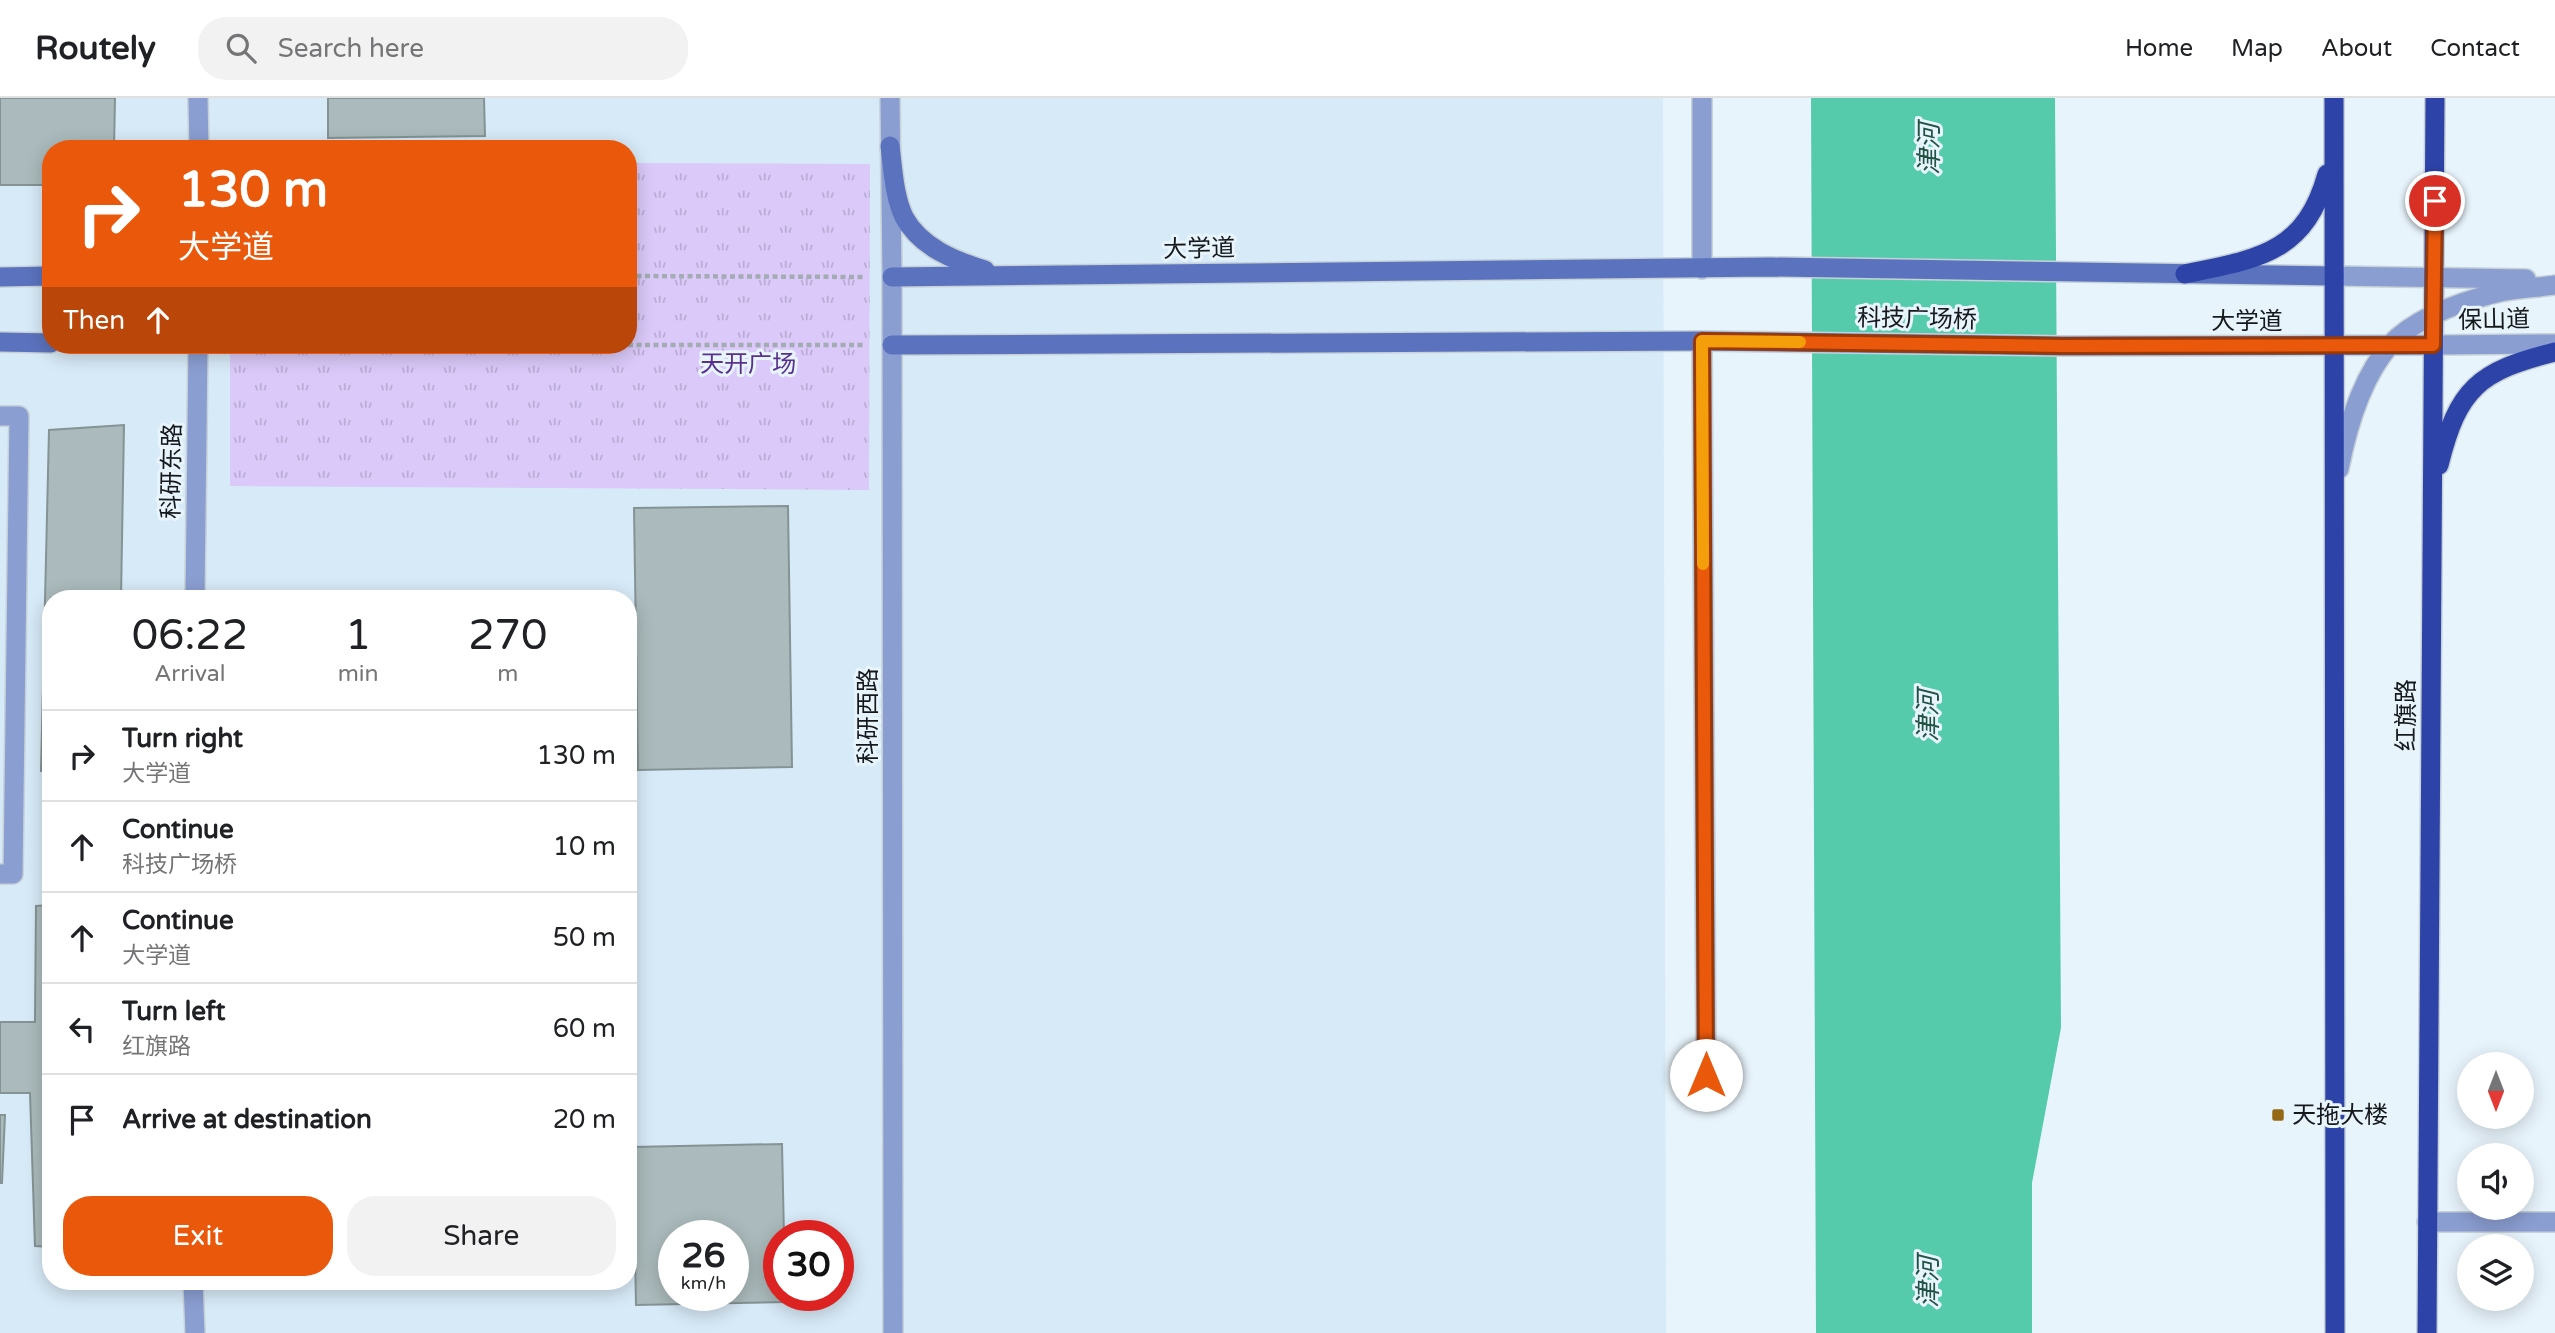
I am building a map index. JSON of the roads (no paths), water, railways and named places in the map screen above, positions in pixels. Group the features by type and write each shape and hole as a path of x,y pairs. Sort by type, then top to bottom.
{"highway":[{"path":"2334,98 2335,1333"},
{"name":"红旗路","path":"2427,1333 2435,98"},
{"path":"2185,274 2246,261 2266,254 2291,238 2309,219 2321,196 2334,150"},
{"path":"2432,493 2445,441 2458,407 2467,395 2482,380 2502,368 2555,352"}],"main road":[{"path":"890,146 896,190 904,217 922,238 945,256 1003,276"},
{"name":"大学道","path":"892,277 1771,267"},
{"name":"科技广场桥","path":"1771,267 2058,271"},
{"name":"大学道","path":"2058,271 2334,276"},
{"path":"0,277 42,276"},
{"path":"892,345 1702,341"},
{"name":"科技广场桥","path":"1702,341 2062,346"},
{"path":"0,342 42,343"},
{"name":"大学道","path":"2062,346 2433,345"}],"street":[{"path":"198,98 198,140"},
{"name":"科研西路","path":"890,98 893,1333"},
{"path":"1702,98 1702,269"},
{"name":"保山道","path":"2334,276 2555,279"},
{"path":"2335,492 2345,437 2358,398 2390,345 2434,315 2498,292 2555,285"},
{"path":"1702,341 1706,1075"},
{"name":"保山道","path":"2433,345 2555,344"},
{"name":"科研东路","path":"195,590 198,354"},
{"path":"0,416 19,416 13,874 0,874"},
{"path":"2427,1222 2555,1222"},
{"path":"193,1290 195,1333"}],"water":[{"name":"津河","path":"1811,98 2055,98 2061,1028 2032,1183 2032,1333 1816,1333"}],"place":[{"name":"天拖大楼","path":"2278,1115"}],"park label":[{"name":"天开广场","path":"748,364"}]}
